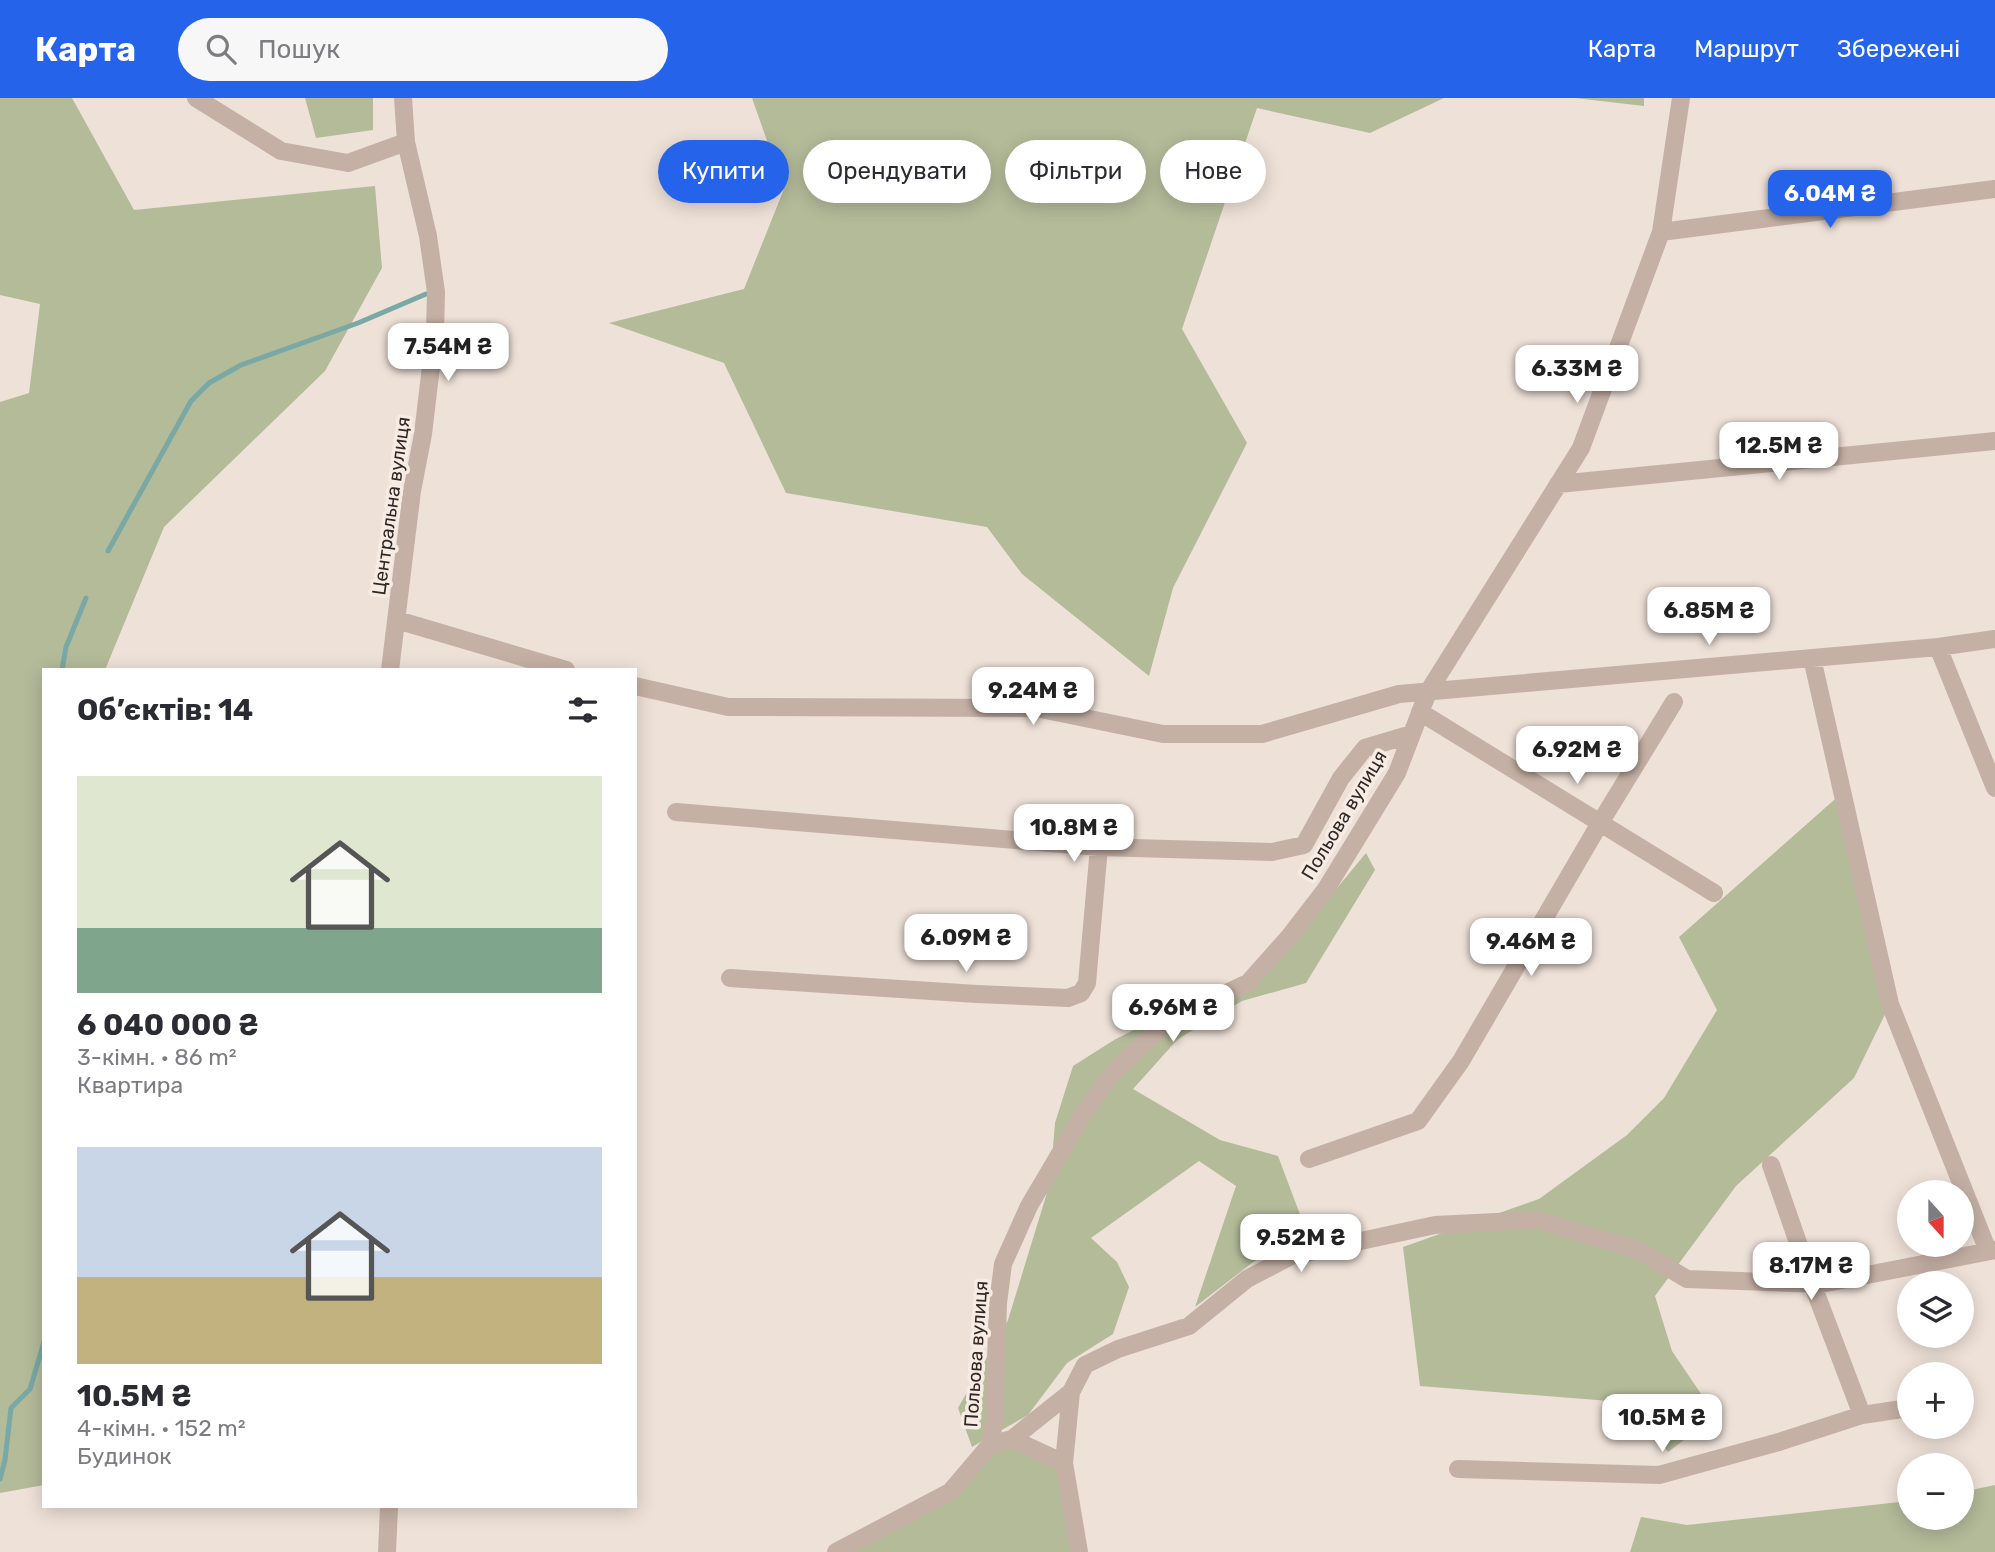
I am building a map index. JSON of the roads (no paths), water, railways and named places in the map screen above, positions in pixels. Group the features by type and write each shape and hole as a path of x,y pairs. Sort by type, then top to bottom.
{"street":[{"path":"196,98 281,151 348,163 406,142"},
{"name":"Центральна вулиця","path":"390,668 412,491 423,434 435,333 436,292 428,236 406,142 403,98"},
{"name":"Польова вулиця","path":"990,1445 994,1422 998,1303 1003,1264 1029,1206 1085,1111 1114,1072 1154,1034 1186,1012 1248,983 1289,937 1326,889 1397,773 1428,692 1581,448 1661,232 1681,98"},
{"path":"1661,232 1995,189"},
{"path":"1559,484 1995,441"},
{"path":"397,620 559,668"},
{"path":"637,686 728,707 1036,708 1163,734 1262,734 1399,694 1938,647 1995,639"},
{"path":"1938,647 1995,788"},
{"path":"1079,1552 1064,1462 1071,1392 1085,1366 1118,1349 1189,1326 1247,1279 1291,1256 1435,1225 1538,1220 1638,1250 1687,1279 1821,1284 1992,1251 1891,1004 1812,658"},
{"path":"1309,1159 1418,1121 1461,1061 1674,702"},
{"path":"1420,712 1714,893"},
{"path":"676,812 1099,847 1272,852 1304,845 1341,778 1365,748 1412,734"},
{"path":"730,978 977,995 1068,998 1081,993 1087,983 1099,847"},
{"path":"1771,1166 1862,1415"},
{"path":"836,1552 950,1492 990,1445 1012,1439 1071,1392"},
{"path":"1458,1469 1659,1475 1779,1442 1862,1415 1897,1410"},
{"path":"1012,1439 1064,1462"},
{"path":"387,1552 389,1508"}],"waterway":[{"path":"108,551 191,401 209,383 241,365 358,323 426,294"},
{"path":"62,668 66,647 86,598"},
{"path":"0,1479 11,1408 30,1389 42,1349"}]}
